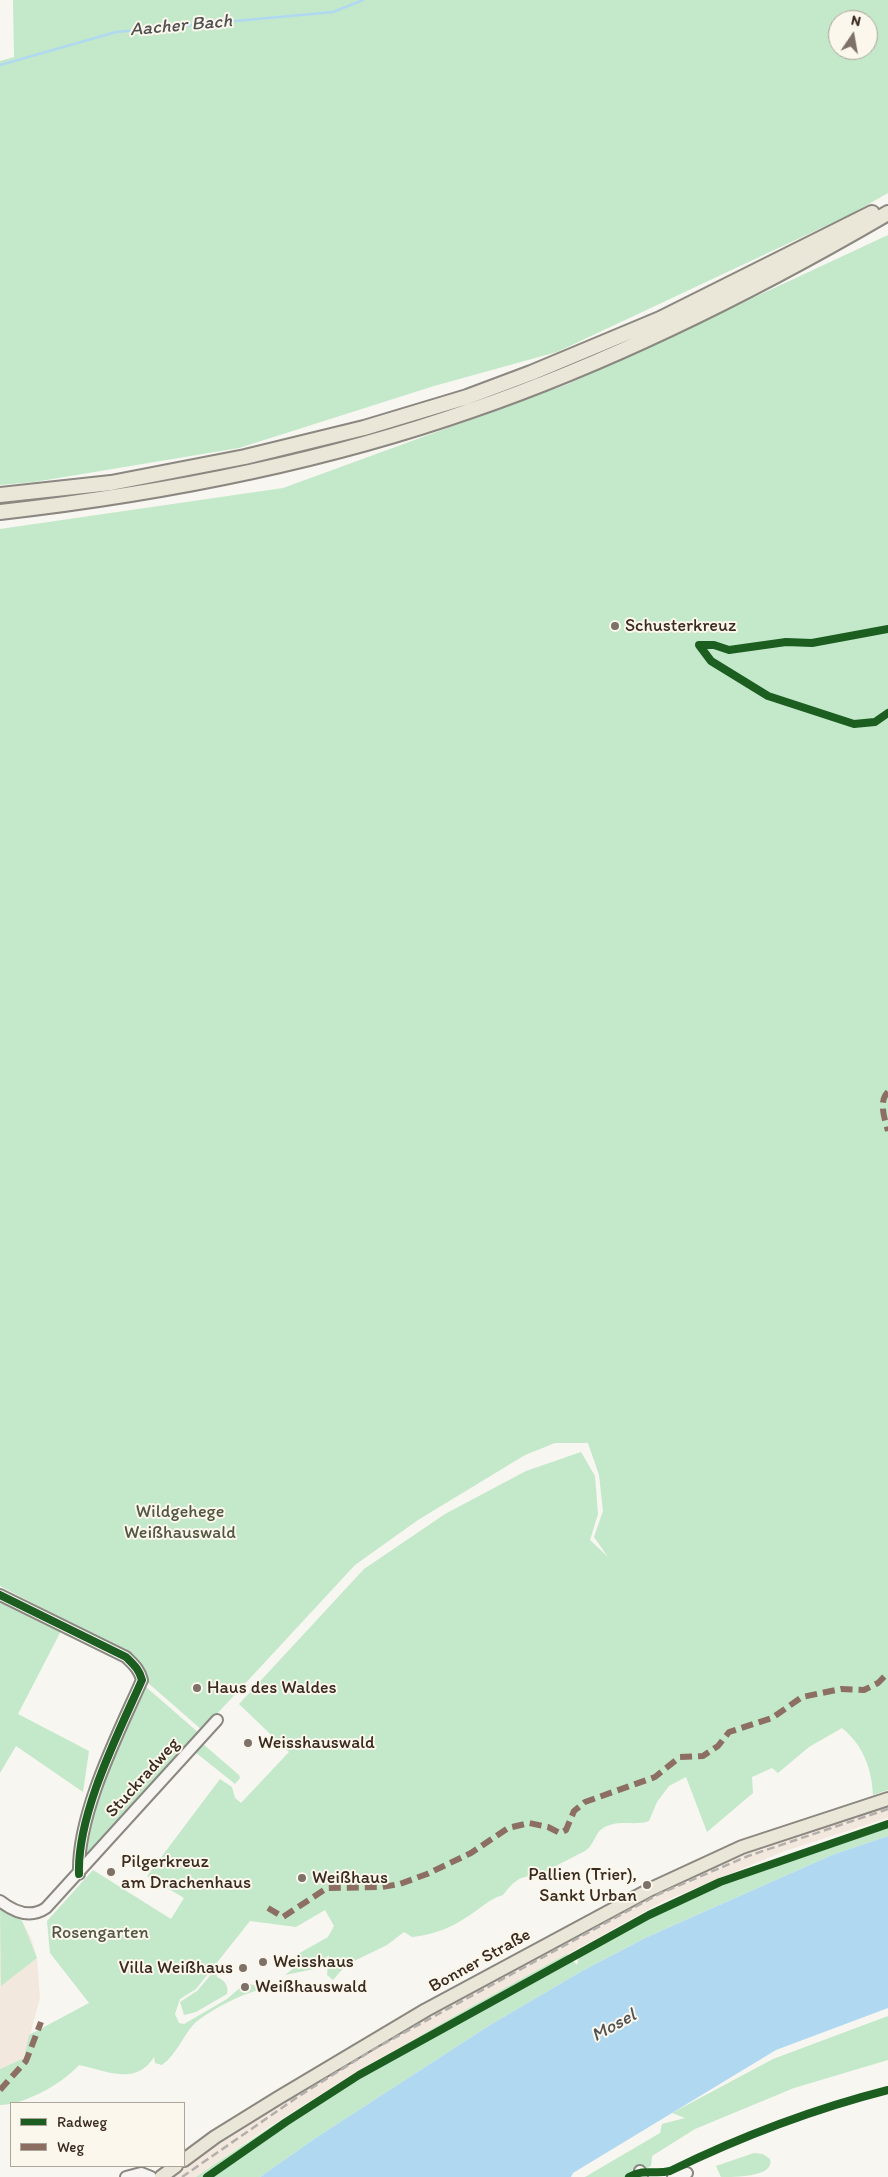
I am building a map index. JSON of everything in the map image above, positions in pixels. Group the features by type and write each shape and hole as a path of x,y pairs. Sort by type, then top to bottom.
{"highway":[{"path":"0,495 111,483 245,458 364,428 467,397 531,373 660,319 888,204"},
{"path":"0,512 119,496 238,474 364,443 472,411 590,364 691,318 888,213"}],"main road":[{"name":"Bonner Straße","path":"185,2159 215,2137 426,2010 570,1931 726,1853 888,1799"},
{"path":"161,2177 175,2167"}],"street":[{"path":"0,1595 126,1657 141,1674 142,1680 105,1762 90,1809 78,1861 78,1874"},
{"name":"Stuckradweg","path":"0,1901 11,1910 24,1914 40,1912 78,1874 217,1720"},
{"path":"673,2177 687,2173"},
{"path":"126,2177 141,2174 151,2177"}],"shaded area":[{"path":"888,1805 888,1818 785,1851 662,1902 354,2073 255,2136 196,2177 172,2177 219,2143 399,2032 658,1892 727,1860 785,1838"},
{"path":"0,1903 22,1921 31,1938 37,1958 40,1998 24,2058 0,2069"}],"green space":[{"path":"13,0 888,0 888,193 853,213 557,352 434,386 239,448 34,482 0,485 0,61 14,57"},
{"path":"888,235 888,1790 873,1795 871,1776 865,1758 856,1742 842,1728 809,1747 778,1773 772,1768 752,1777 753,1793 707,1832 686,1777 669,1786 657,1802 649,1821 618,1823 603,1828 585,1851 543,1873 521,1878 503,1895 489,1901 456,1924 435,1933 420,1936 412,1937 404,1932 387,1945 346,1965 333,1980 327,1975 329,1955 314,1969 285,1975 295,1967 291,1964 293,1959 296,1959 296,1955 328,1937 334,1926 325,1910 296,1927 250,1921 196,1989 180,1999 175,2014 179,2023 184,2024 227,1999 242,1986 250,1984 266,1989 239,1997 196,2022 172,2055 162,2065 155,2063 154,2057 147,2066 139,2071 130,2074 120,2074 79,2065 63,2079 42,2092 20,2101 0,2105 0,2069 24,2058 29,2035 89,2003 50,1953 47,1921 93,1870 171,1919 184,1898 147,1876 220,1779 232,1787 235,1798 241,1803 289,1752 239,1704 364,1569 445,1514 526,1471 581,1452 595,1476 598,1514 590,1540 608,1557 594,1537 603,1511 599,1475 588,1443 555,1443 525,1455 418,1520 355,1565 202,1730 147,1682 135,1657 0,1586 0,529 283,488 568,384"},
{"path":"0,1598 62,1629 18,1714 89,1751 83,1792 16,1746 0,1773"},
{"path":"145,1686 200,1734 81,1863 99,1794"},
{"path":"203,1744 239,1775 240,1778 235,1784 195,1752"},
{"path":"888,1826 888,1836 832,1855 645,1938 582,1971 490,2025 317,2137 260,2177 196,2177 241,2146 378,2060 567,1954 577,1965 579,1956 709,1889 768,1866"},
{"path":"0,1903 22,1921 37,1958 1,1986"},
{"path":"215,1970 217,1977 227,1985 227,1994 196,2012 184,2015 180,2002 197,1991"},
{"path":"888,2016 888,2060 794,2088 695,2129 652,2156 651,2166 629,2177 585,2177 660,2133 662,2124 685,2118 672,2113 773,2059"},
{"path":"754,2153 763,2154 770,2159 770,2165 767,2169 753,2175 721,2177 716,2166"}],"water":[{"name":"Mosel","path":"888,1836 888,2008 776,2050 573,2173 571,2177 260,2177 317,2137 490,2025 582,1971 645,1938 832,1855"}],"waterway":[{"name":"Aacher Bach","path":"0,65 116,32 333,12 363,0"}],"railway":[{"path":"182,2177 299,2096 374,2049 659,1894 748,1856 888,1809"}],"marked path":[{"path":"888,1092 883,1100 884,1116 888,1131"},
{"path":"268,1908 283,1917 327,1888 382,1887 400,1884 427,1874 471,1853 508,1828 529,1823 548,1827 560,1833 566,1830 574,1811 585,1802 655,1777 680,1757 703,1756 718,1746 729,1732 772,1718 802,1697 841,1689 864,1690 878,1683 888,1673"},
{"path":"0,2090 26,2061 41,2022"}],"cycle path":[{"path":"888,629 812,643 786,642 729,650 714,645 699,645 711,661 768,696 854,724 875,722 888,713"},
{"path":"0,1595 126,1657 141,1676 142,1680 111,1749 92,1800 80,1851 79,1874"},
{"path":"207,2177 286,2122 359,2075 649,1915 720,1882 888,1824"},
{"path":"629,2177 645,2172 670,2171 777,2125 832,2106 888,2090"}],"place":[{"name":"Schusterkreuz","path":"615,626"},
{"name":"Haus des Waldes","path":"197,1688"},
{"name":"Weisshauswald","path":"248,1743"},
{"name":"Pilgerkreuz am Drachenhaus","path":"111,1872"},
{"name":"Weißhaus","path":"302,1878"},
{"name":"Pallien (Trier), Sankt Urban","path":"647,1885"},
{"name":"Weisshaus","path":"263,1962"},
{"name":"Villa Weißhaus","path":"243,1968"},
{"name":"Weißhauswald","path":"245,1987"}],"park label":[{"name":"Wildgehege Weißhauswald","path":"180,1522"},
{"name":"Rosengarten","path":"100,1933"}]}
